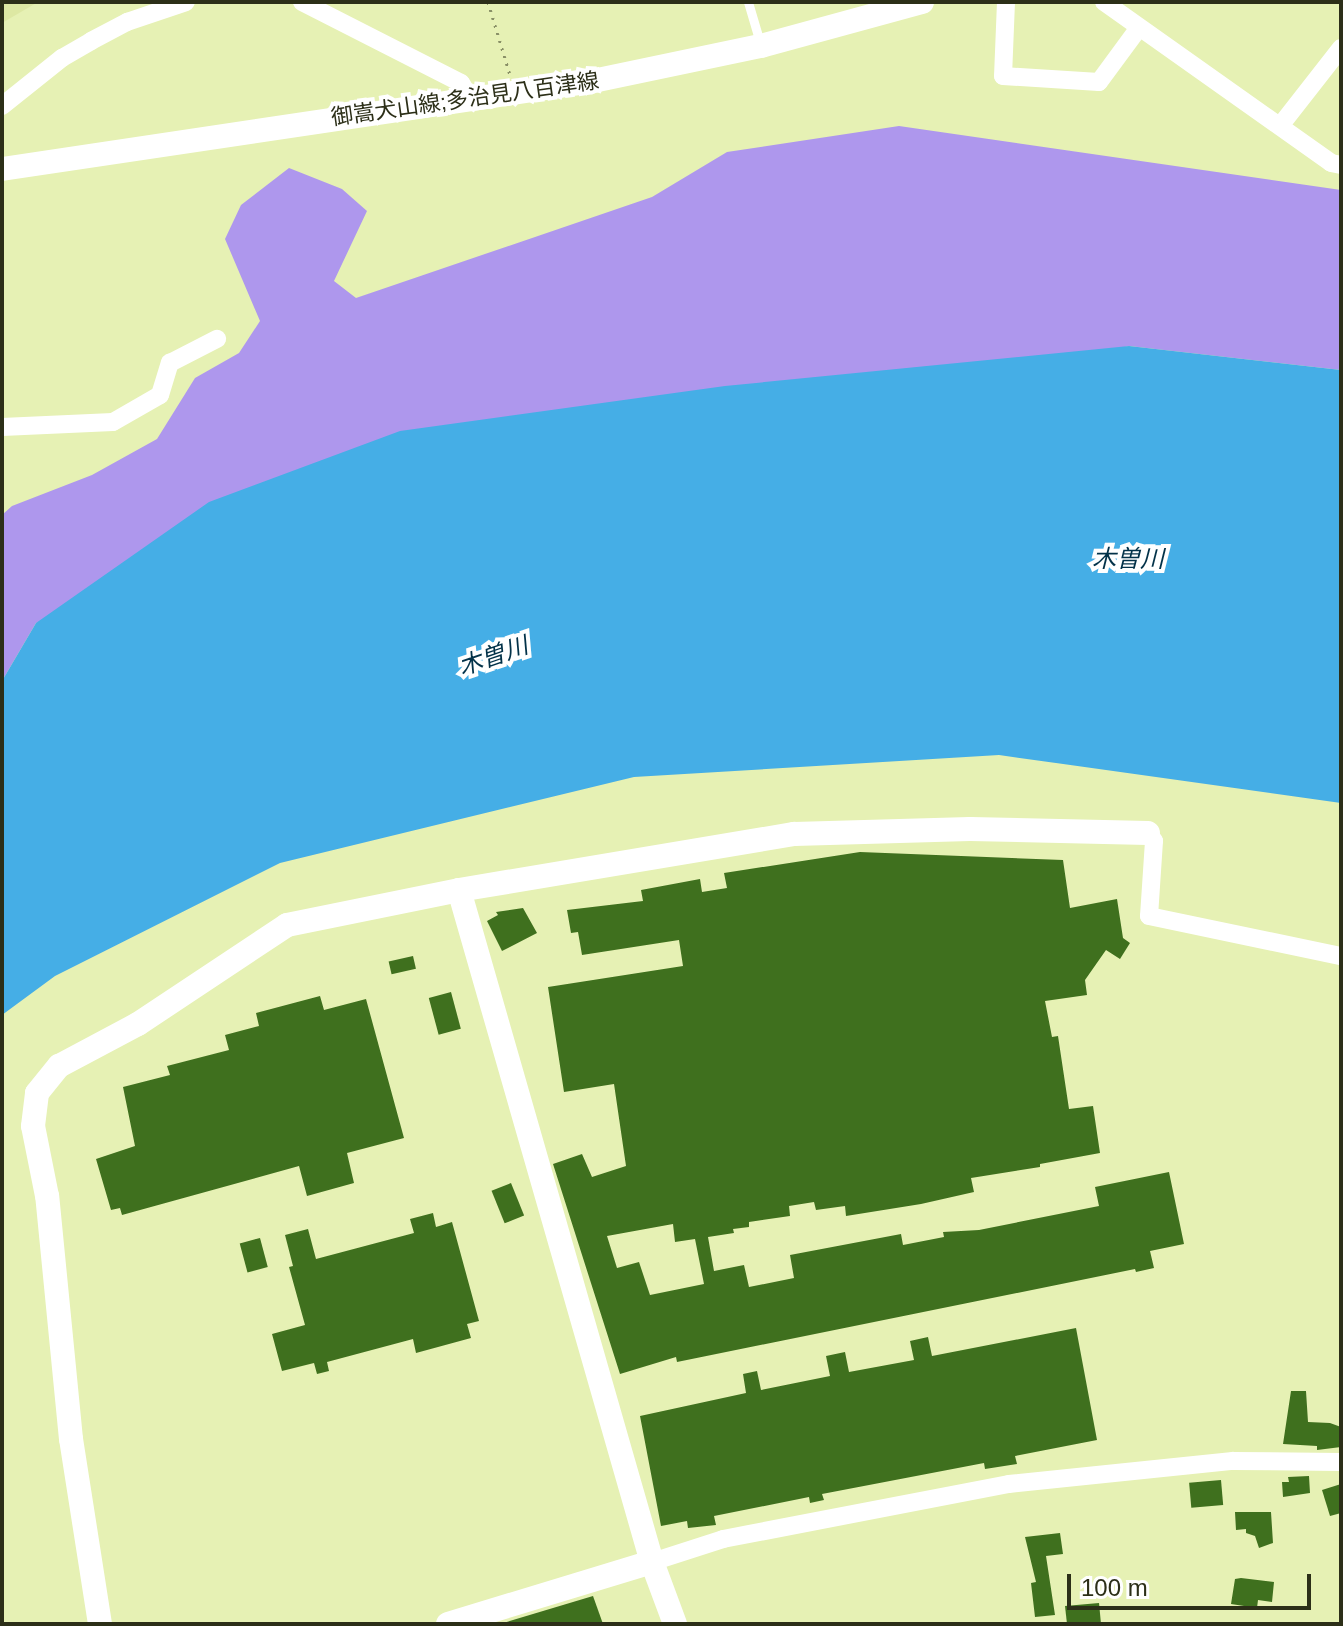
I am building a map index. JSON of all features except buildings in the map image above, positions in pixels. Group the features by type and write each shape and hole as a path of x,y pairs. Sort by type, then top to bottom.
{"street":[{"path":"2,106 91,41 127,22 186,2"},
{"path":"302,2 461,83 470,98"},
{"name":"御嵩犬山線;多治見八百津線","path":"2,169 470,98 516,94 761,46 922,2"},
{"path":"1006,2 1003,76 1099,82 1138,29"},
{"path":"1104,2 1331,163 1341,165"},
{"path":"1280,126 1341,48"},
{"path":"2,427 113,422 160,395 170,363 217,339"},
{"path":"100,1624 71,1439 47,1196 33,1126 37,1093 59,1066 138,1024 287,925 459,890 794,834 970,829 1148,833 1154,841 1149,916 1341,956"},
{"path":"459,890 652,1562 675,1624"},
{"path":"448,1624 723,1539 1009,1484 1233,1461 1341,1462"}],"lane":[{"path":"748,2 761,46"}],"path":[{"path":"488,2 516,94"}],"shaded area":[{"path":"2,2 38,2 2,23"},
{"path":"899,126 1341,190 1341,370 1129,346 36,623 2,681 2,515 12,506 92,475 157,439 195,378 239,353 260,321 225,239 241,205 289,168 342,189 367,211 334,281 356,298 652,197 727,152"}],"water":[{"name":"木曽川","path":"1129,346 1341,370 1341,803 999,755 634,777 280,863 55,976 2,1015 2,681 36,623 209,502 400,431 725,386"}]}
